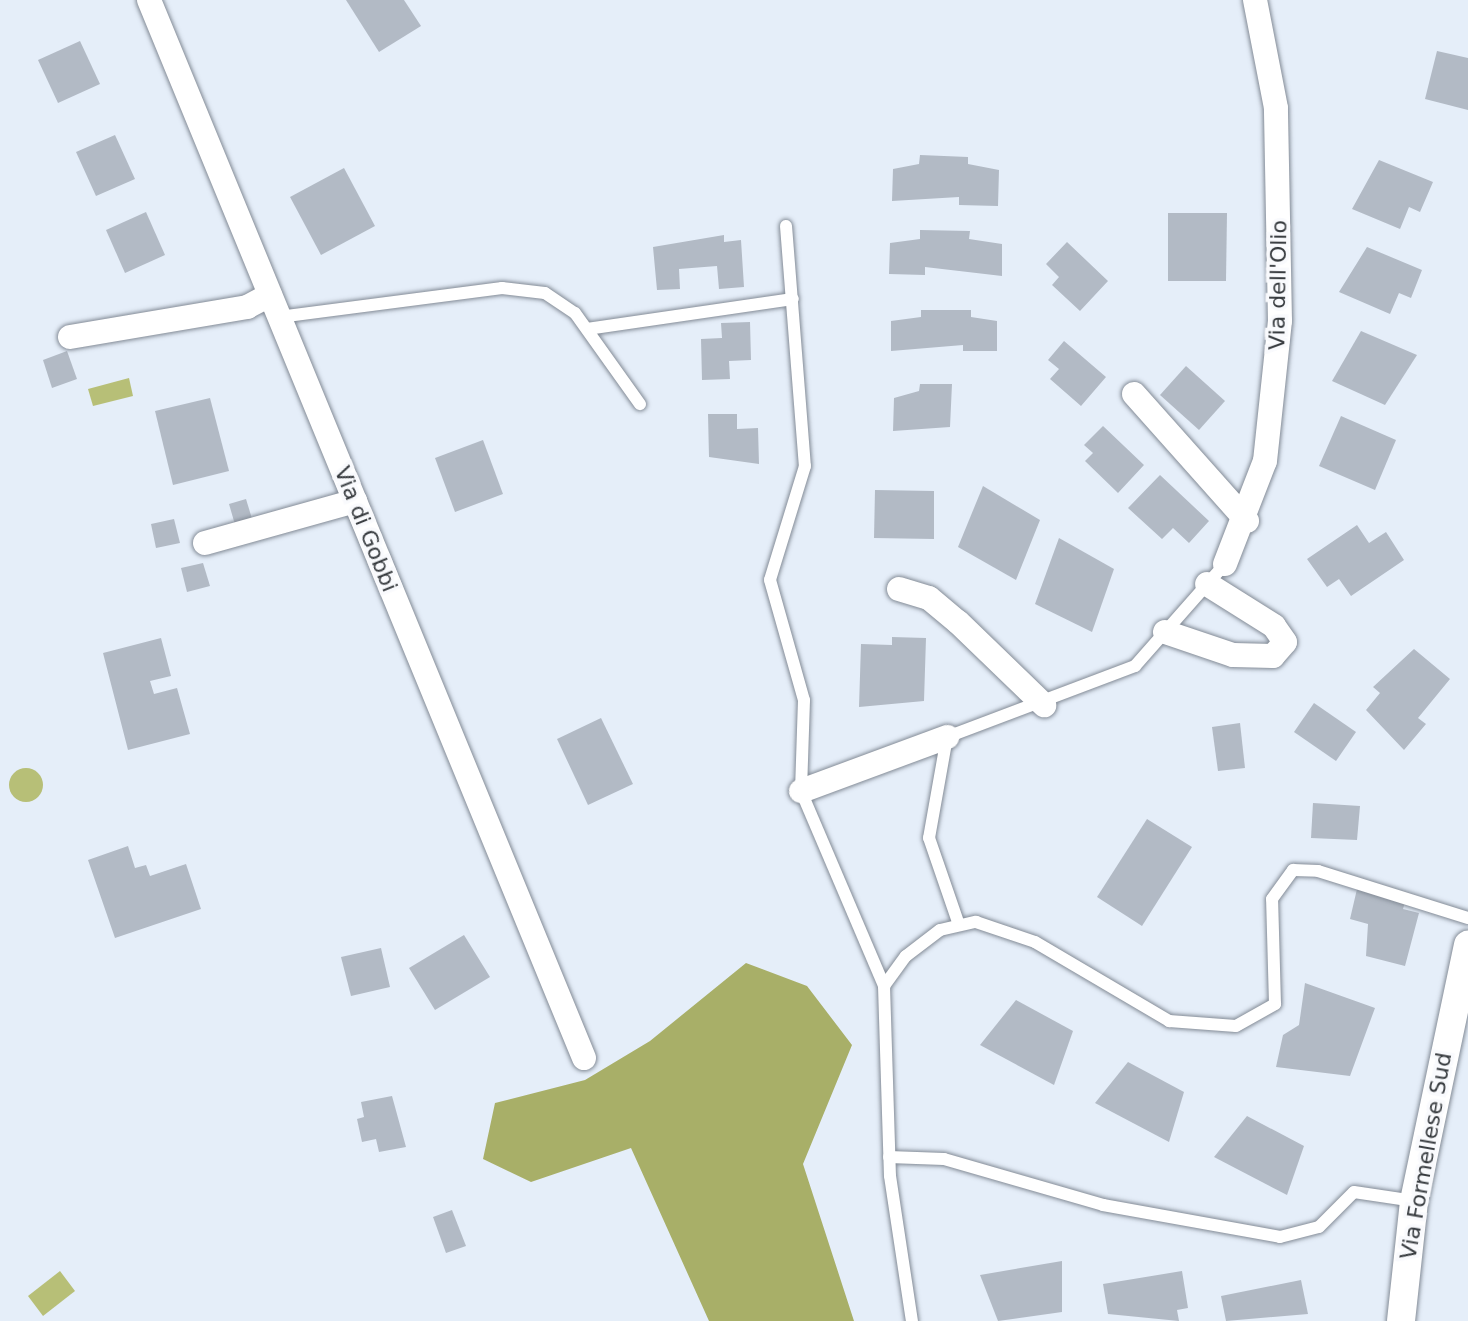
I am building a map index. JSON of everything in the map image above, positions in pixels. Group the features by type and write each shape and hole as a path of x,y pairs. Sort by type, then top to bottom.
{"street":[{"name":"Via di Gobbi","path":"149,0 584,1058"},
{"name":"Via dell'Olio","path":"1225,564 1247,521 1272,414 1281,282 1276,108 1255,0"},
{"path":"70,337 247,307 274,306"},
{"path":"1134,394 1247,521"},
{"path":"205,543 355,501"},
{"path":"1165,632 1233,655 1273,656 1285,642 1274,626 1207,584"},
{"path":"899,589 929,598 1044,705"},
{"path":"801,791 947,737"},
{"name":"Via Formellese Sud","path":"1401,1321 1414,1201 1468,945"}],"lane":[{"path":"786,226 805,466 770,580 804,700 801,791 884,986 889,1157 912,1321"},
{"path":"274,306 516,288 559,300 587,329 640,404"},
{"path":"587,329 793,299"},
{"path":"958,922 929,838 947,737 1044,705 1135,666 1225,564"},
{"path":"884,986 906,956 958,922 1009,930 1151,1013 1204,1027 1249,1022 1275,1004 1272,899 1293,870 1318,871 1468,918"},
{"path":"889,1157 944,1159 1103,1205 1280,1237 1319,1227 1354,1192 1414,1201"}],"shaded area":[{"path":"129,378 133,396 93,406 88,389"},
{"path":"26,768 38,773 43,785 38,797 26,802 14,797 9,785 14,773"},
{"path":"746,963 807,986 852,1045 803,1164 854,1321 709,1321 631,1148 531,1182 483,1159 495,1103 585,1080 650,1041"},
{"path":"60,1271 75,1291 43,1316 28,1296"}],"building":[{"path":"346,0 404,0 421,26 379,52"},
{"path":"80,41 100,84 58,103 38,60"},
{"path":"1437,51 1468,58 1468,110 1425,99"},
{"path":"115,135 135,179 96,196 76,152"},
{"path":"920,155 968,157 968,164 999,170 998,206 959,205 959,197 892,201 893,169 919,164"},
{"path":"1379,160 1433,182 1420,212 1409,207 1400,229 1352,209"},
{"path":"344,168 375,226 321,255 290,197"},
{"path":"146,212 165,255 125,273 106,230"},
{"path":"1168,213 1227,213 1226,281 1168,281"},
{"path":"920,230 970,231 969,239 1002,244 1002,276 925,267 925,275 889,274 890,243 920,239"},
{"path":"724,235 724,242 741,240 744,287 719,289 717,266 679,269 680,289 657,290 653,247"},
{"path":"1067,242 1108,281 1080,311 1052,285 1059,277 1046,264"},
{"path":"1367,247 1422,270 1411,298 1399,293 1390,314 1339,292"},
{"path":"921,310 971,310 971,317 997,321 997,351 963,351 963,345 891,351 891,321 921,317"},
{"path":"750,322 751,360 729,361 730,379 702,380 701,339 722,338 721,323"},
{"path":"1361,331 1417,355 1385,405 1332,381"},
{"path":"1064,341 1106,377 1081,406 1050,379 1059,369 1048,360"},
{"path":"67,351 77,379 52,388 43,360"},
{"path":"1186,366 1225,401 1199,430 1160,395"},
{"path":"920,384 952,384 950,427 893,431 894,398 919,391"},
{"path":"210,398 229,471 173,485 155,411"},
{"path":"708,414 737,414 737,429 758,428 759,464 709,457"},
{"path":"1341,416 1396,440 1375,490 1319,466"},
{"path":"1103,426 1144,465 1118,493 1085,461 1093,453 1084,445"},
{"path":"483,440 503,494 455,512 435,458"},
{"path":"1160,475 1209,521 1189,543 1173,528 1162,539 1128,508"},
{"path":"983,486 1040,520 1016,580 958,547"},
{"path":"875,490 934,491 934,539 874,538"},
{"path":"246,499 253,522 236,528 229,504"},
{"path":"174,519 180,543 156,548 151,524"},
{"path":"1357,525 1369,543 1386,532 1404,560 1351,596 1339,579 1327,587 1307,559"},
{"path":"1059,538 1114,569 1092,632 1035,604"},
{"path":"203,563 210,586 187,592 181,568"},
{"path":"892,637 926,638 924,701 859,707 861,644 892,645"},
{"path":"161,638 171,676 150,681 154,694 177,688 190,734 128,750 103,653"},
{"path":"1414,649 1450,679 1418,718 1426,724 1404,750 1366,710 1380,693 1373,687"},
{"path":"1314,703 1356,732 1336,761 1294,732"},
{"path":"601,718 633,784 588,805 557,739"},
{"path":"1240,723 1245,768 1218,771 1212,727"},
{"path":"1313,803 1360,806 1357,840 1311,838"},
{"path":"1147,819 1192,847 1142,926 1097,897"},
{"path":"128,846 135,868 146,865 150,876 186,864 201,909 115,938 88,860"},
{"path":"1357,889 1405,902 1403,909 1419,913 1405,966 1366,956 1368,924 1350,919"},
{"path":"464,935 490,977 435,1010 409,968"},
{"path":"381,948 390,987 351,996 341,957"},
{"path":"1305,983 1375,1008 1350,1076 1276,1067 1283,1035 1299,1025"},
{"path":"1016,1000 1073,1031 1054,1085 980,1045"},
{"path":"1128,1062 1184,1092 1169,1142 1095,1103"},
{"path":"392,1096 406,1147 379,1152 376,1139 362,1142 357,1119 364,1117 361,1102"},
{"path":"1247,1116 1304,1146 1287,1195 1214,1157"},
{"path":"452,1210 466,1246 446,1253 433,1217"},
{"path":"1062,1261 1062,1312 998,1321 980,1275"},
{"path":"1182,1271 1188,1308 1177,1310 1179,1321 1108,1314 1103,1284"},
{"path":"1301,1280 1308,1314 1226,1321 1221,1296"}]}
